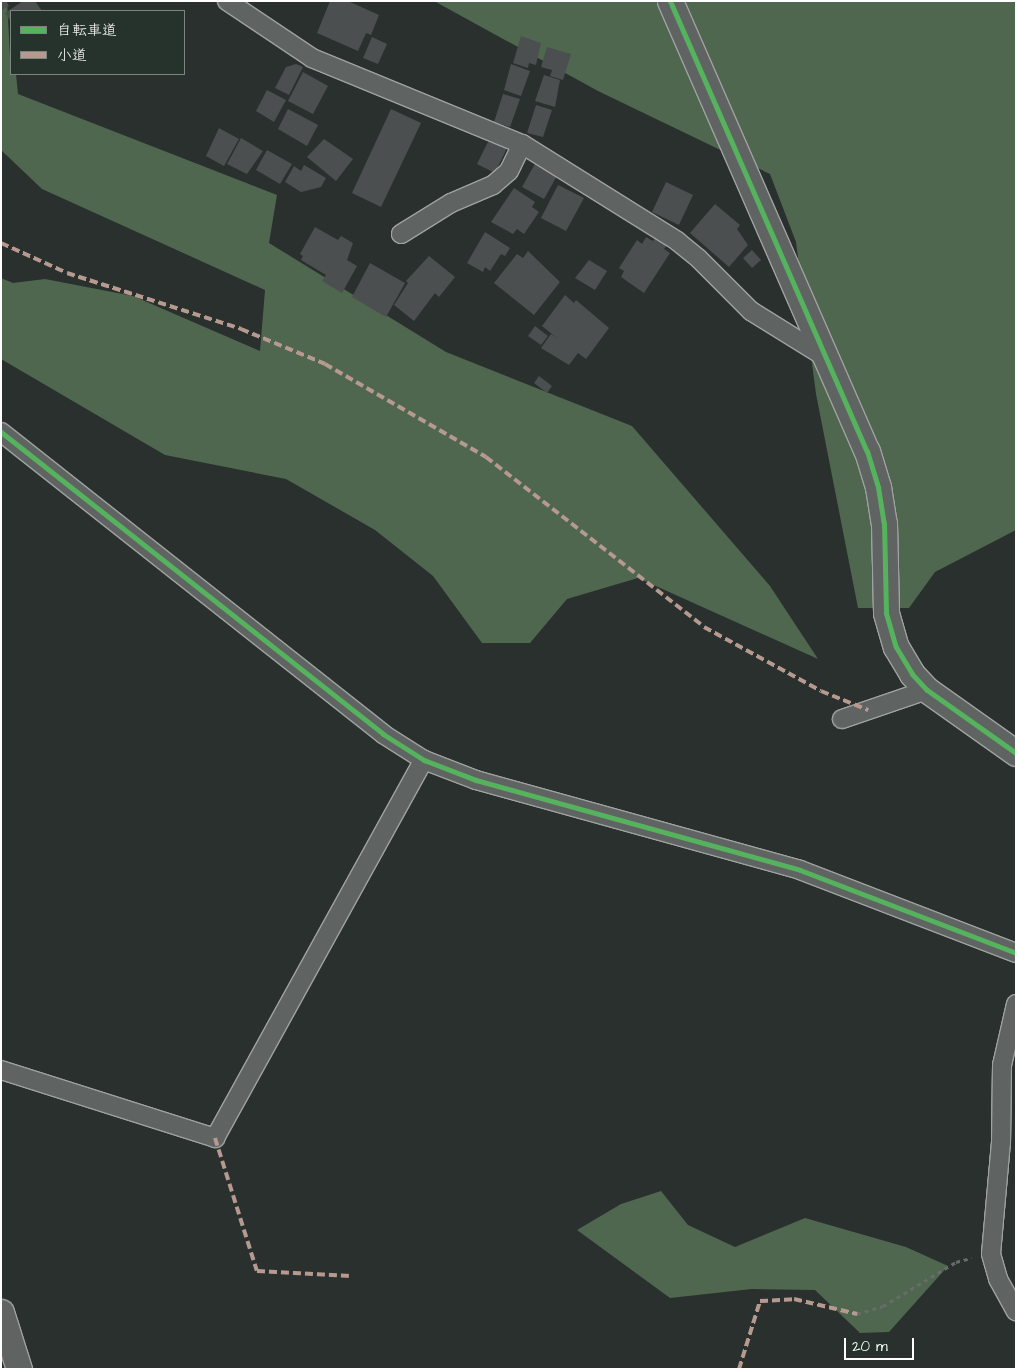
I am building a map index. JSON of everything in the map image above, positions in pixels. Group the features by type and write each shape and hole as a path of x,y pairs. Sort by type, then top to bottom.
{"street":[{"path":"226,1 312,58 522,144 677,241 700,259 752,311 825,357"},
{"path":"670,1 825,357 850,408 878,487 884,523 886,613 896,647 912,674 927,690 1016,753"},
{"path":"401,234 451,203 493,185 509,170 522,144"},
{"path":"1,432 383,734 424,760 512,790 800,870 1016,954"},
{"path":"842,719 927,690"},
{"path":"1,1070 215,1138 424,760"},
{"path":"1016,1004 1002,1065 1001,1142 991,1254 998,1279 1016,1311"},
{"path":"1,1312 19,1369"}],"path":[{"path":"857,1314 883,1306 956,1262 991,1254"}],"green space":[{"path":"1,1 7,1 10,75 16,75 18,94 277,195 269,243 446,352 632,426 770,586 818,659 638,578 567,599 530,643 482,643 433,576 375,530 286,479 165,455 1,359 1,278 13,283 45,279 133,296 260,351 265,290 42,189 1,150"},
{"path":"434,1 1016,1 1016,530 935,572 909,608 858,608 816,394 796,242 770,174 598,91"},
{"path":"661,1191 688,1225 735,1247 805,1218 906,1247 948,1266 889,1332 860,1333 815,1290 752,1289 670,1298 577,1230 621,1204"}],"building":[{"path":"1,1 6,1 9,6 1,10"},
{"path":"23,1 35,1 41,10 10,10 10,20 5,13"},
{"path":"330,1 348,1 379,15 371,35 366,33 358,51 317,33"},
{"path":"521,36 541,43 536,65 529,63 528,68 513,63"},
{"path":"372,37 387,44 378,64 363,58"},
{"path":"547,47 571,54 563,80 550,76 552,70 541,67"},
{"path":"296,64 303,67 289,95 275,88 286,67"},
{"path":"511,64 530,71 521,96 504,90"},
{"path":"303,72 328,86 313,114 288,101"},
{"path":"544,75 560,80 555,107 535,101"},
{"path":"267,90 286,100 274,122 256,111"},
{"path":"503,94 520,99 510,127 494,122"},
{"path":"536,105 552,110 543,137 527,133"},
{"path":"288,109 318,125 307,146 278,129"},
{"path":"391,109 421,123 381,207 352,193"},
{"path":"219,128 239,139 224,166 206,156"},
{"path":"241,138 263,151 247,174 227,164"},
{"path":"324,139 353,159 336,181 307,157"},
{"path":"488,142 508,146 495,173 477,164"},
{"path":"267,150 292,164 280,184 256,170"},
{"path":"536,162 558,174 544,199 522,187"},
{"path":"304,165 326,178 321,187 301,192 285,182 294,166 301,171"},
{"path":"666,182 693,195 679,225 652,212"},
{"path":"558,185 584,198 566,231 541,218"},
{"path":"514,188 535,202 532,207 539,212 524,234 517,229 513,234 491,222"},
{"path":"715,204 740,225 737,229 748,245 729,267 690,233"},
{"path":"315,227 338,240 341,236 353,243 347,260 357,266 342,293 322,281 326,275 301,260 303,256 300,254"},
{"path":"485,232 510,248 505,256 501,254 490,271 485,267 483,272 467,263"},
{"path":"646,237 653,241 655,238 667,245 664,249 670,253 644,293 621,277 624,271 619,268 637,240 642,244"},
{"path":"752,250 761,260 752,268 743,258"},
{"path":"528,251 560,282 534,315 494,283 517,254 523,258"},
{"path":"429,256 455,277 439,297 435,293 414,321 394,305 408,283 406,281"},
{"path":"589,260 607,271 595,290 575,278"},
{"path":"370,263 405,283 386,317 352,297"},
{"path":"565,295 574,303 576,300 609,328 586,359 578,353 569,365 541,348 551,334 558,339 542,326"},
{"path":"535,326 548,336 541,345 528,336"},
{"path":"539,376 552,386 547,393 534,383"}],"marked path":[{"path":"1,243 67,273 241,329 325,364 486,457 704,627 821,691 868,710"},
{"path":"215,1138 257,1271 351,1276"},
{"path":"739,1369 760,1301 794,1299 857,1314"}],"cycle path":[{"path":"670,1 867,451 878,487 884,523 886,613 896,647 912,674 927,690 1016,753"},
{"path":"1,432 383,734 424,760 476,780 800,870 1016,953"}]}
